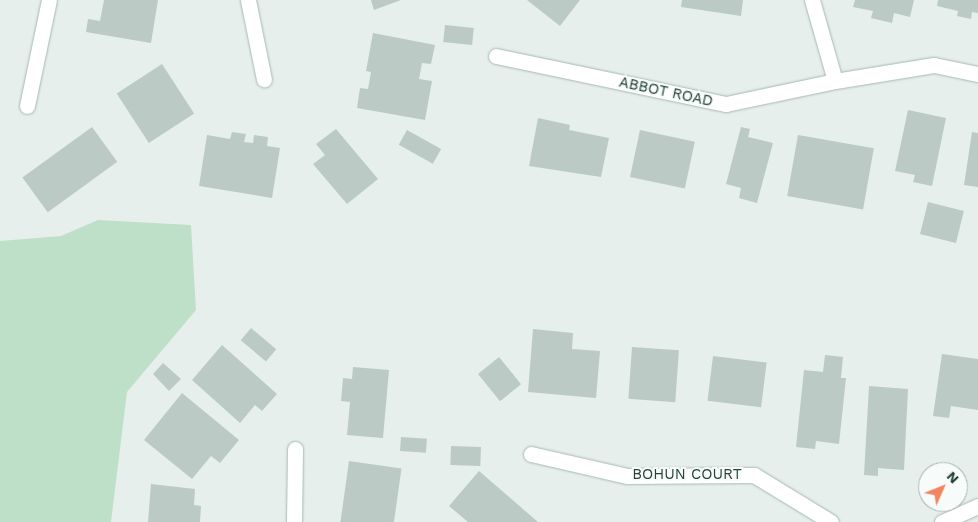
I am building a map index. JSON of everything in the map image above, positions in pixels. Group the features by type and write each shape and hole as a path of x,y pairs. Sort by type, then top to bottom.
{"street":[{"path":"27,106 49,0"},
{"path":"248,0 264,79"},
{"path":"812,0 835,80"},
{"name":"ABBOT ROAD","path":"496,56 726,104 835,80 934,65 978,74"},
{"path":"294,522 295,449"},
{"name":"BOHUN COURT","path":"531,454 627,476 754,475 830,522"},
{"path":"942,522 978,506"}],"green space":[{"path":"98,220 191,225 196,310 127,392 111,522 0,522 0,241 61,236"}],"building":[{"path":"104,0 158,0 151,43 86,32 88,19 100,21"},
{"path":"371,0 401,0 374,10"},
{"path":"527,0 580,0 560,26"},
{"path":"682,0 743,0 741,16 681,7"},
{"path":"855,0 914,0 910,17 894,13 892,23 871,18 873,11 853,7"},
{"path":"938,0 978,0 978,13 972,12 971,19 957,16 958,11 937,6"},
{"path":"445,25 474,28 472,45 443,42"},
{"path":"373,33 435,45 431,64 422,63 419,79 432,81 425,120 357,108 360,88 368,89 371,72 366,71"},
{"path":"162,64 194,113 149,143 117,93"},
{"path":"908,110 946,118 932,186 913,182 915,175 895,171"},
{"path":"538,118 570,125 569,130 609,138 601,177 529,166"},
{"path":"92,127 117,162 48,212 22,178"},
{"path":"741,127 750,129 748,137 773,143 757,203 739,198 741,188 726,184"},
{"path":"336,129 378,179 347,204 313,164 325,155 316,144"},
{"path":"407,130 441,149 433,164 399,145"},
{"path":"640,130 695,142 685,189 630,177"},
{"path":"232,132 246,134 244,142 253,143 254,135 268,137 267,146 280,148 272,198 199,186 207,135 230,139"},
{"path":"972,132 978,133 978,187 964,185"},
{"path":"798,135 874,148 863,209 787,196"},
{"path":"928,202 964,211 956,243 920,234"},
{"path":"251,328 276,349 266,361 241,340"},
{"path":"533,329 573,333 572,349 600,351 596,398 528,392"},
{"path":"222,345 277,394 262,411 255,405 240,423 192,380"},
{"path":"632,347 679,350 675,402 628,399"},
{"path":"942,354 978,359 978,410 951,406 949,418 933,416"},
{"path":"825,355 843,357 841,378 846,378 839,444 816,441 815,449 796,447 804,370 823,372"},
{"path":"713,356 767,363 761,407 708,401"},
{"path":"499,357 521,384 500,401 478,374"},
{"path":"163,363 181,379 169,391 153,374"},
{"path":"353,367 389,370 383,438 347,435 350,402 341,401 343,378 352,379"},
{"path":"869,386 908,389 904,470 878,468 878,476 864,475"},
{"path":"182,393 239,440 220,463 211,456 192,479 144,440"},
{"path":"401,437 427,439 426,453 400,451"},
{"path":"451,446 481,447 480,466 450,465"},
{"path":"349,461 401,468 394,522 340,522"},
{"path":"479,471 538,522 468,522 449,506"},
{"path":"151,484 195,489 194,505 201,506 200,522 148,522"}]}
